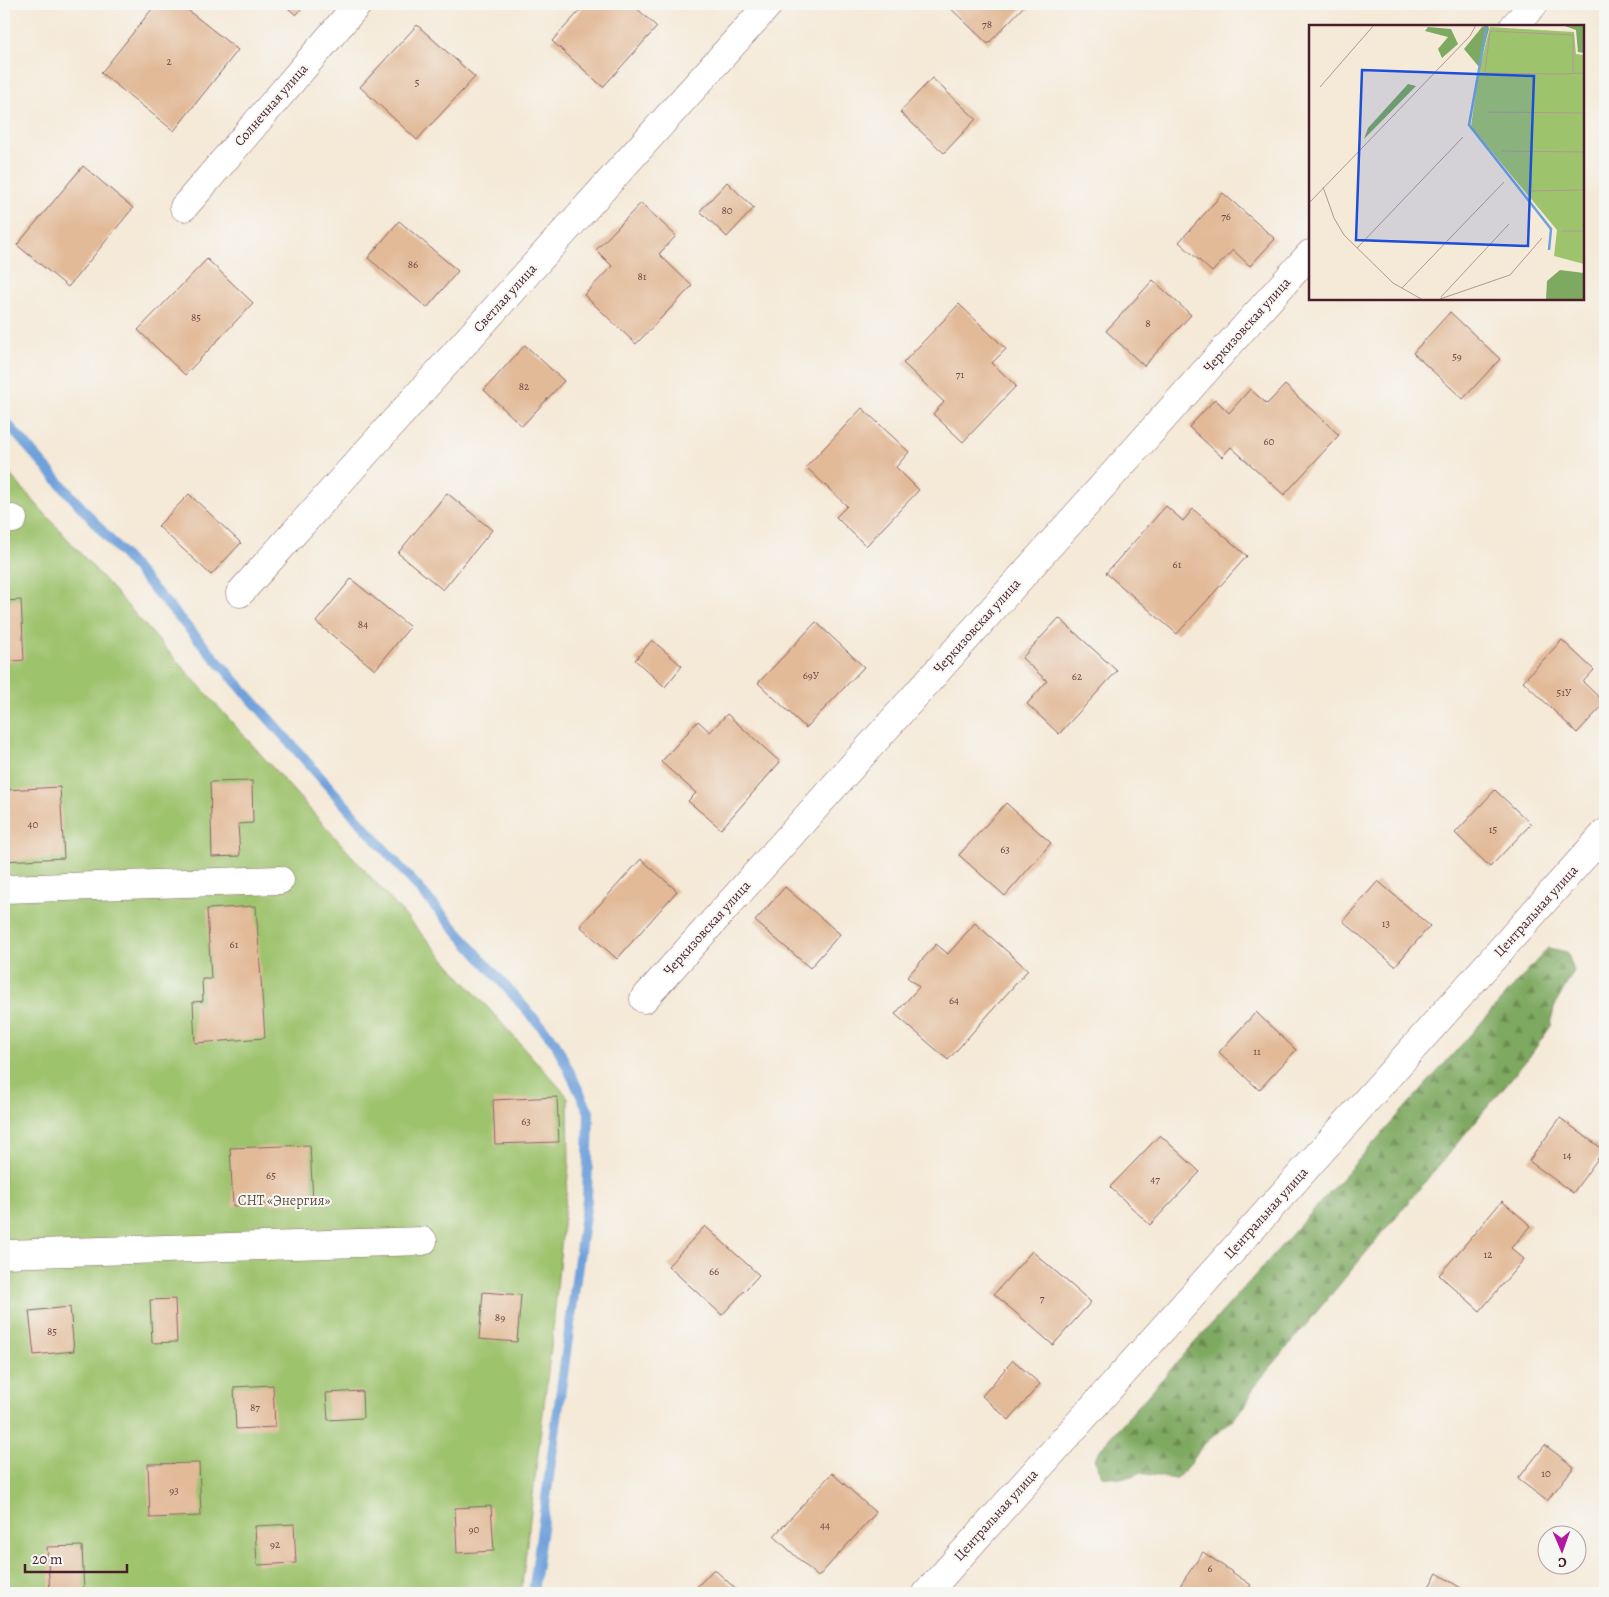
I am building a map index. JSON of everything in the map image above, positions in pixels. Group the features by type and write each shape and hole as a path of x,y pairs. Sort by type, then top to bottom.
{"street":[{"name":"Солнечная улица","path":"184,206 358,4"},
{"name":"Светлая улица","path":"240,593 769,4"},
{"path":"1515,25 1534,4"},
{"name":"Черкизовская улица","path":"644,999 1309,255"},
{"name":"Центральная улица","path":"927,1593 1605,833"},
{"path":"4,888 280,880"},
{"path":"4,1254 423,1242"}],"green space":[{"name":"СНТ «Энергия»","path":"4,468 568,1097 569,1164 552,1339 521,1593 4,1593"},
{"path":"1548,948 1567,952 1574,971 1554,1007 1551,1026 1529,1057 1254,1387 1246,1405 1202,1446 1190,1465 1176,1479 1140,1473 1122,1479 1102,1476 1094,1459 1105,1443"}],"building":[{"path":"156,4 180,4 238,50 174,131 101,73"},
{"path":"283,4 306,4 296,15"},
{"path":"586,4 632,4 657,27 603,87 552,41"},
{"path":"946,4 1026,4 988,44"},
{"path":"417,25 475,77 417,140 360,87"},
{"path":"932,78 976,119 944,153 900,112"},
{"path":"83,166 133,208 68,287 17,245"},
{"path":"727,182 754,208 727,237 700,211"},
{"path":"1223,193 1275,239 1250,266 1233,250 1212,272 1179,242"},
{"path":"641,203 676,236 659,254 692,286 636,344 584,295 612,266 596,250"},
{"path":"399,221 458,271 427,308 368,258"},
{"path":"207,259 253,303 185,375 138,330"},
{"path":"1153,280 1191,315 1144,366 1106,331"},
{"path":"959,304 1006,349 992,363 1016,386 963,442 933,414 944,402 903,363"},
{"path":"1450,312 1500,359 1463,399 1413,353"},
{"path":"525,345 564,381 522,426 484,390"},
{"path":"1285,385 1339,435 1284,495 1231,447 1222,457 1189,427 1215,399 1229,413 1250,389 1267,404"},
{"path":"862,408 909,452 896,467 919,490 866,546 836,517 847,506 806,467"},
{"path":"447,493 492,530 443,590 398,553"},
{"path":"189,494 241,543 211,575 158,526"},
{"path":"1166,506 1183,521 1193,509 1247,556 1177,634 1106,573"},
{"path":"351,579 410,627 375,670 316,622"},
{"path":"21,600 24,660 4,662 4,601"},
{"path":"1059,618 1117,671 1059,734 1027,704 1047,681 1022,658"},
{"path":"816,622 864,667 806,728 758,683"},
{"path":"652,640 682,666 665,687 635,660"},
{"path":"1562,640 1594,670 1583,682 1605,703 1577,733 1523,681"},
{"path":"727,714 780,762 721,829 688,801 696,793 661,762 698,721 710,732"},
{"path":"252,781 253,823 238,824 240,856 212,857 210,782"},
{"path":"60,787 64,858 4,861 4,790"},
{"path":"1495,790 1531,824 1490,867 1455,833"},
{"path":"1006,803 1051,843 1005,896 959,855"},
{"path":"641,859 677,891 617,959 580,926"},
{"path":"1378,881 1430,926 1395,966 1343,921"},
{"path":"785,887 840,934 810,968 755,921"},
{"path":"256,906 265,1038 195,1043 193,1002 203,1001 202,979 211,979 207,909"},
{"path":"975,923 1028,970 948,1060 895,1014 919,987 907,977 936,944 948,954"},
{"path":"1256,1012 1296,1050 1259,1090 1219,1052"},
{"path":"557,1097 559,1142 495,1144 493,1100"},
{"path":"1560,1118 1604,1150 1573,1193 1529,1161"},
{"path":"1160,1135 1200,1172 1150,1225 1110,1187"},
{"path":"310,1145 313,1202 233,1206 230,1148"},
{"path":"1502,1201 1531,1226 1511,1248 1524,1259 1480,1311 1439,1275"},
{"path":"705,1226 759,1275 722,1315 668,1266"},
{"path":"1032,1251 1091,1302 1053,1345 994,1294"},
{"path":"483,1292 521,1295 517,1342 479,1339"},
{"path":"175,1299 177,1342 152,1343 150,1300"},
{"path":"70,1307 74,1351 34,1355 29,1311"},
{"path":"1013,1360 1040,1384 1009,1420 982,1396"},
{"path":"273,1385 275,1427 236,1429 234,1387"},
{"path":"362,1391 363,1418 328,1420 326,1393"},
{"path":"1545,1445 1574,1467 1547,1501 1518,1479"},
{"path":"199,1463 201,1516 150,1518 148,1464"},
{"path":"832,1473 876,1513 818,1577 774,1536"},
{"path":"491,1506 494,1551 457,1553 455,1508"},
{"path":"294,1524 296,1563 257,1565 255,1526"},
{"path":"82,1546 84,1591 50,1593 47,1547"},
{"path":"1203,1552 1251,1585 1245,1593 1175,1593"},
{"path":"714,1569 740,1593 698,1593 694,1590"},
{"path":"1437,1573 1464,1590 1462,1593 1425,1593"}],"waterway":[{"path":"4,420 555,1042 589,1112 587,1200 533,1593"}]}
